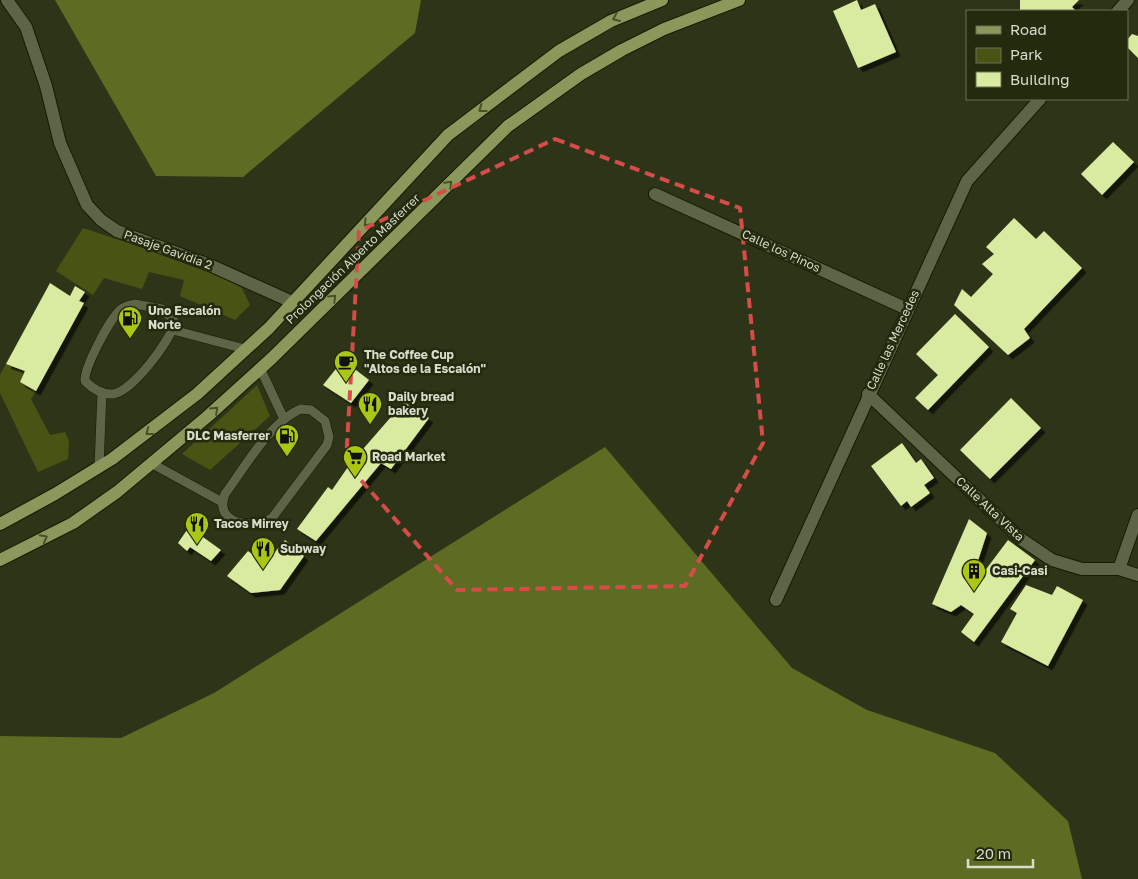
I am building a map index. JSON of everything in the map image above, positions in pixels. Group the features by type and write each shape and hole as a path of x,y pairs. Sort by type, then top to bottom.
{"main road":[{"name":"Prolongación Alberto Masferrer","path":"0,524 35,506 137,442 197,394 245,350 292,302 448,135 559,50 610,21 662,0"},
{"name":"Prolongación Alberto Masferrer","path":"0,560 73,523 118,492 208,416 260,368 508,126 581,74 622,50 664,30 739,0"}],"street":[{"name":"Pasaje Gavidia 2","path":"8,0 26,27 46,86 60,143 87,205 101,220 117,231 212,266 292,302"},
{"path":"1119,10 1128,0"},
{"name":"Calle las Mercedes","path":"776,600 868,394 967,181 1039,100"},
{"name":"Calle los Pinos","path":"655,194 908,309"},
{"name":"Calle Alta Vista","path":"868,394 1022,539 1052,560 1082,569 1118,568 1138,574"},
{"path":"1118,568 1138,515"}],"lane":[{"path":"134,304 162,309 175,322 173,330 152,360 125,390 113,394 102,392 85,381 84,374 110,324 123,308 134,304"},
{"path":"173,330 245,350"},
{"path":"260,368 284,419"},
{"path":"99,467 102,392"},
{"path":"301,409 310,410 326,420 328,430 327,446 272,518 262,524 251,526 230,518 223,509 222,502 225,494 270,432 289,414 301,409"},
{"path":"151,463 222,502"}],"highlighted area":[{"path":"555,139 740,208 763,443 685,586 457,590 346,463 359,231"}],"green space":[{"path":"55,0 421,0 415,33 243,177 156,176"},
{"path":"83,228 211,270 242,288 250,305 235,320 180,296 184,280 149,272 142,289 104,278 93,295 56,271"},
{"path":"6,364 25,371 20,382 36,391 31,399 50,435 65,432 69,441 68,459 38,472 0,393 0,375"},
{"path":"257,385 270,416 210,470 182,454"},
{"path":"605,447 792,668 867,710 995,753 1068,821 1082,879 0,879 0,736 121,738 214,693"}],"building":[{"path":"857,0 861,10 875,4 896,52 858,68 833,11"},
{"path":"1020,0 1079,0 1072,7 1075,10 1020,10"},
{"path":"1132,34 1138,36 1138,58 1128,48 1128,39"},
{"path":"1113,142 1134,162 1102,195 1081,174"},
{"path":"1014,218 1036,239 1044,231 1082,268 1024,329 1030,338 1008,355 954,305 962,289 971,297 993,274 982,264 994,254 986,247"},
{"path":"50,283 70,296 75,286 85,292 79,301 84,303 36,391 20,382 25,371 6,364"},
{"path":"955,314 989,347 928,410 915,398 938,375 916,354"},
{"name":"The Coffee Cup \"Altos de la Escalón\"","path":"343,360 369,380 351,403 323,385"},
{"path":"1011,398 1041,428 990,479 960,450"},
{"name":"Road Market","path":"404,402 429,418 391,469 381,463 316,541 297,529 328,487 332,490 350,464"},
{"path":"902,443 916,463 921,459 934,478 924,485 930,493 911,507 907,501 901,506 871,466"},
{"name":"Casi-Casi","path":"969,519 987,533 973,576 978,580 1008,540 1035,560 974,642 961,632 974,614 961,605 951,612 932,604"},
{"name":"Tacos Mirrey","path":"189,527 221,550 211,561 190,547 187,551 178,543"},
{"name":"Subway","path":"285,540 304,556 280,590 251,593 227,576 248,551 265,564"},
{"path":"1026,585 1052,595 1057,586 1083,600 1048,666 1001,642 1017,613 1010,609"}],"place":[{"name":"Uno Escalón Norte","path":"130,339"},
{"name":"The Coffee Cup \"Altos de la Escalón\"","path":"346,383"},
{"name":"Daily bread bakery","path":"370,425"},
{"name":"DLC Masferrer","path":"287,457"},
{"name":"Road Market","path":"355,478"},
{"name":"Tacos Mirrey","path":"197,545"},
{"name":"Subway","path":"263,570"},
{"name":"Casi-Casi","path":"974,592"}]}
